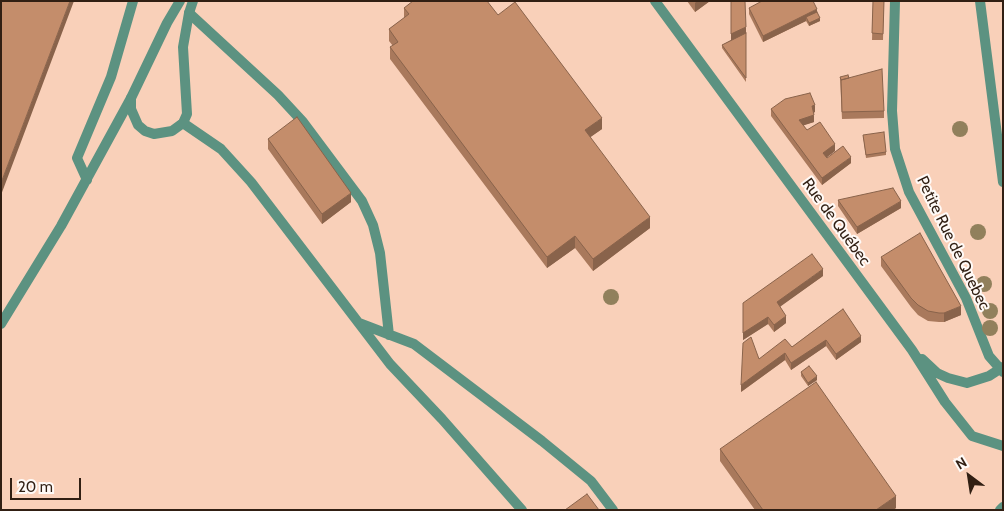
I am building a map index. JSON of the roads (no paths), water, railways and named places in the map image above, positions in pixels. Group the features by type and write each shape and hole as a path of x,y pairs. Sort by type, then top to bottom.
{"street":[{"path":"87,180 77,158 110,77 133,1"},
{"path":"1,324 87,180 180,1"},
{"path":"131,98 131,109 134,117 138,125 145,131 154,134 164,134 172,132 183,123 187,114 183,47 193,1"},
{"name":"Rue de Québec","path":"655,1 912,350 945,402 972,436 1003,446"},
{"name":"Petite Rue de Quebec","path":"895,1 892,110 895,149 909,192 966,298 989,356 1002,369"},
{"path":"980,1 1003,182"},
{"path":"189,13 278,95 303,122 362,201 373,225 380,252 389,335"},
{"path":"183,123 221,149 251,182 390,364 442,419 522,510"},
{"path":"358,323 414,344 542,441 591,482 613,510"},
{"path":"912,350 937,372 948,378 967,383 989,376 1002,369"},
{"path":"1000,510 1003,507"}]}
